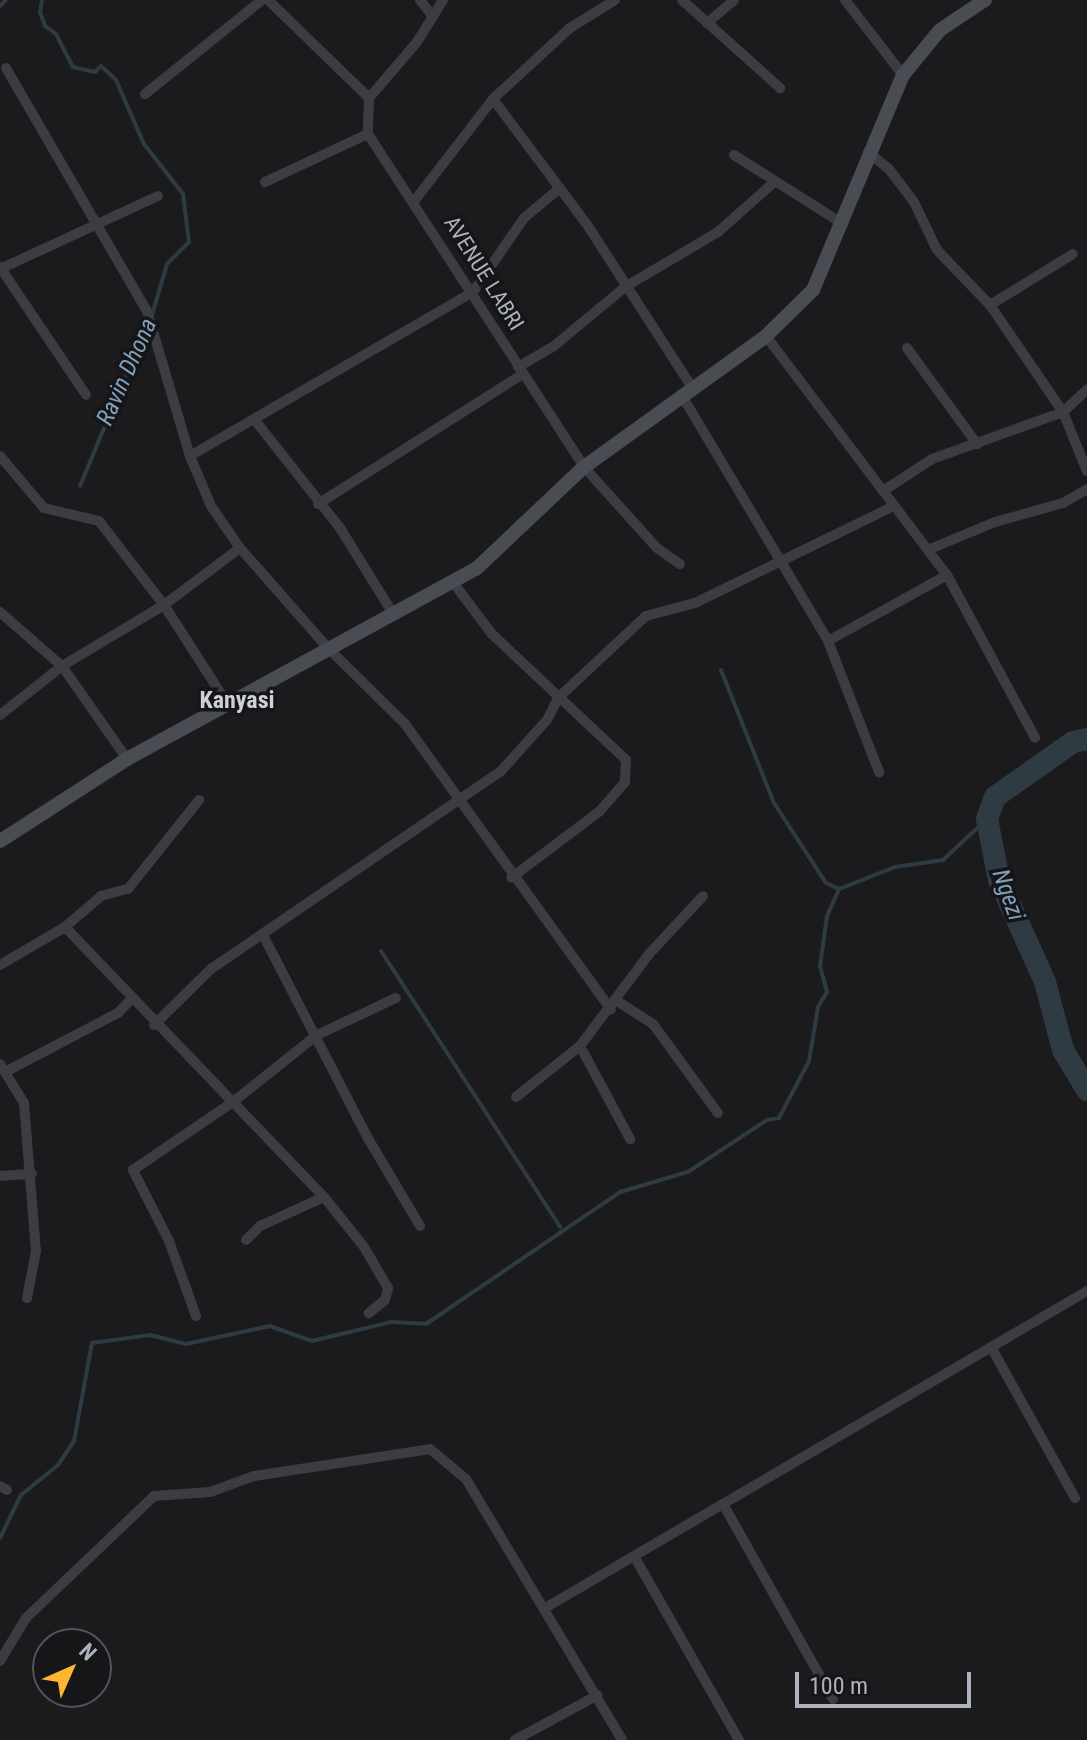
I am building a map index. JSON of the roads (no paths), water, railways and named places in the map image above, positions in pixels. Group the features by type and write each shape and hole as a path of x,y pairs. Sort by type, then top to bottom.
{"street":[{"path":"145,94 265,0 369,98"},
{"path":"420,0 431,14"},
{"path":"265,182 368,134 369,98 417,42 431,14 443,0"},
{"path":"415,200 493,99 570,28 615,0"},
{"path":"682,0 780,88"},
{"path":"707,23 734,0"},
{"path":"845,0 903,75"},
{"path":"0,841 127,759 327,647 476,569 584,467 686,390 766,336 813,290 843,224 868,152 903,75 940,30 985,0"},
{"path":"6,68 147,311 190,456 211,506 240,548 327,647 405,724 460,799 511,878 614,1006 653,1024 718,1113"},
{"path":"493,99 560,188 625,287 784,559 828,641 879,772"},
{"name":"AVENUE LABRI","path":"368,134 415,200 584,467 657,548 680,564"},
{"path":"868,152 914,202 937,250 990,305 1063,412 1087,471"},
{"path":"734,155 772,184 843,224"},
{"path":"318,504 521,370 625,287 718,232 772,184"},
{"path":"190,456 473,292 524,218 560,188"},
{"path":"86,395 0,268 158,196"},
{"path":"990,305 1073,254"},
{"path":"766,336 930,549 1035,738"},
{"path":"907,348 977,444"},
{"path":"883,491 932,459 1063,412 1087,390"},
{"path":"254,419 318,504 340,528 392,612"},
{"path":"0,456 44,508 99,521 164,605 227,703"},
{"path":"930,549 995,522 1063,503 1087,489"},
{"path":"154,1025 211,969 501,771 547,720 558,698 646,616 695,603 894,506"},
{"path":"0,715 62,666 164,605 240,548"},
{"path":"828,641 947,575"},
{"path":"452,581 492,634 626,760 625,782 600,811 511,878"},
{"path":"0,612 62,666 127,759"},
{"path":"0,965 65,927 101,896 128,889 199,800"},
{"path":"516,1097 580,1046 614,1006 649,954 703,896"},
{"path":"65,927 130,1000 324,1197 388,1288 385,1300 369,1313"},
{"path":"263,935 369,1140 420,1226"},
{"path":"196,1316 169,1241 133,1170 233,1102 317,1035 396,998"},
{"path":"27,1298 36,1251 32,1174 24,1103 2,1068 118,1013 130,1000"},
{"path":"580,1046 630,1139"},
{"path":"0,1176 32,1174"},
{"path":"246,1240 260,1226 324,1197"},
{"path":"545,1608 1087,1291"},
{"path":"991,1347 1075,1498"},
{"path":"0,1661 26,1618 154,1496 210,1492 254,1476 430,1449 466,1479 598,1695 622,1740"},
{"path":"723,1504 833,1699"},
{"path":"634,1556 739,1740"},
{"path":"515,1740 598,1695"}],"waterway":[{"path":"0,6 6,0"},
{"name":"Ravin Dhona","path":"42,0 40,12 45,26 56,34 73,67 95,72 101,66 116,80 144,144 183,194 189,242 167,264 152,315"},
{"name":"Ravin Dhona","path":"80,486 148,323"},
{"path":"721,670 774,803 826,883 839,889"},
{"name":"Ngezi","path":"1087,739 1073,742 995,797 987,819 999,880 1045,982 1063,1050 1087,1090"},
{"path":"0,1538 21,1495 58,1465 74,1441 92,1343 150,1335 186,1344 270,1326 312,1341 391,1322 426,1324 620,1192 688,1172 767,1120 779,1118 809,1061 818,1007 827,992 820,966 827,916 839,889 895,867 943,860 987,819"},
{"path":"381,951 560,1227"}],"district":[{"name":"Kanyasi","path":"237,701"}]}
